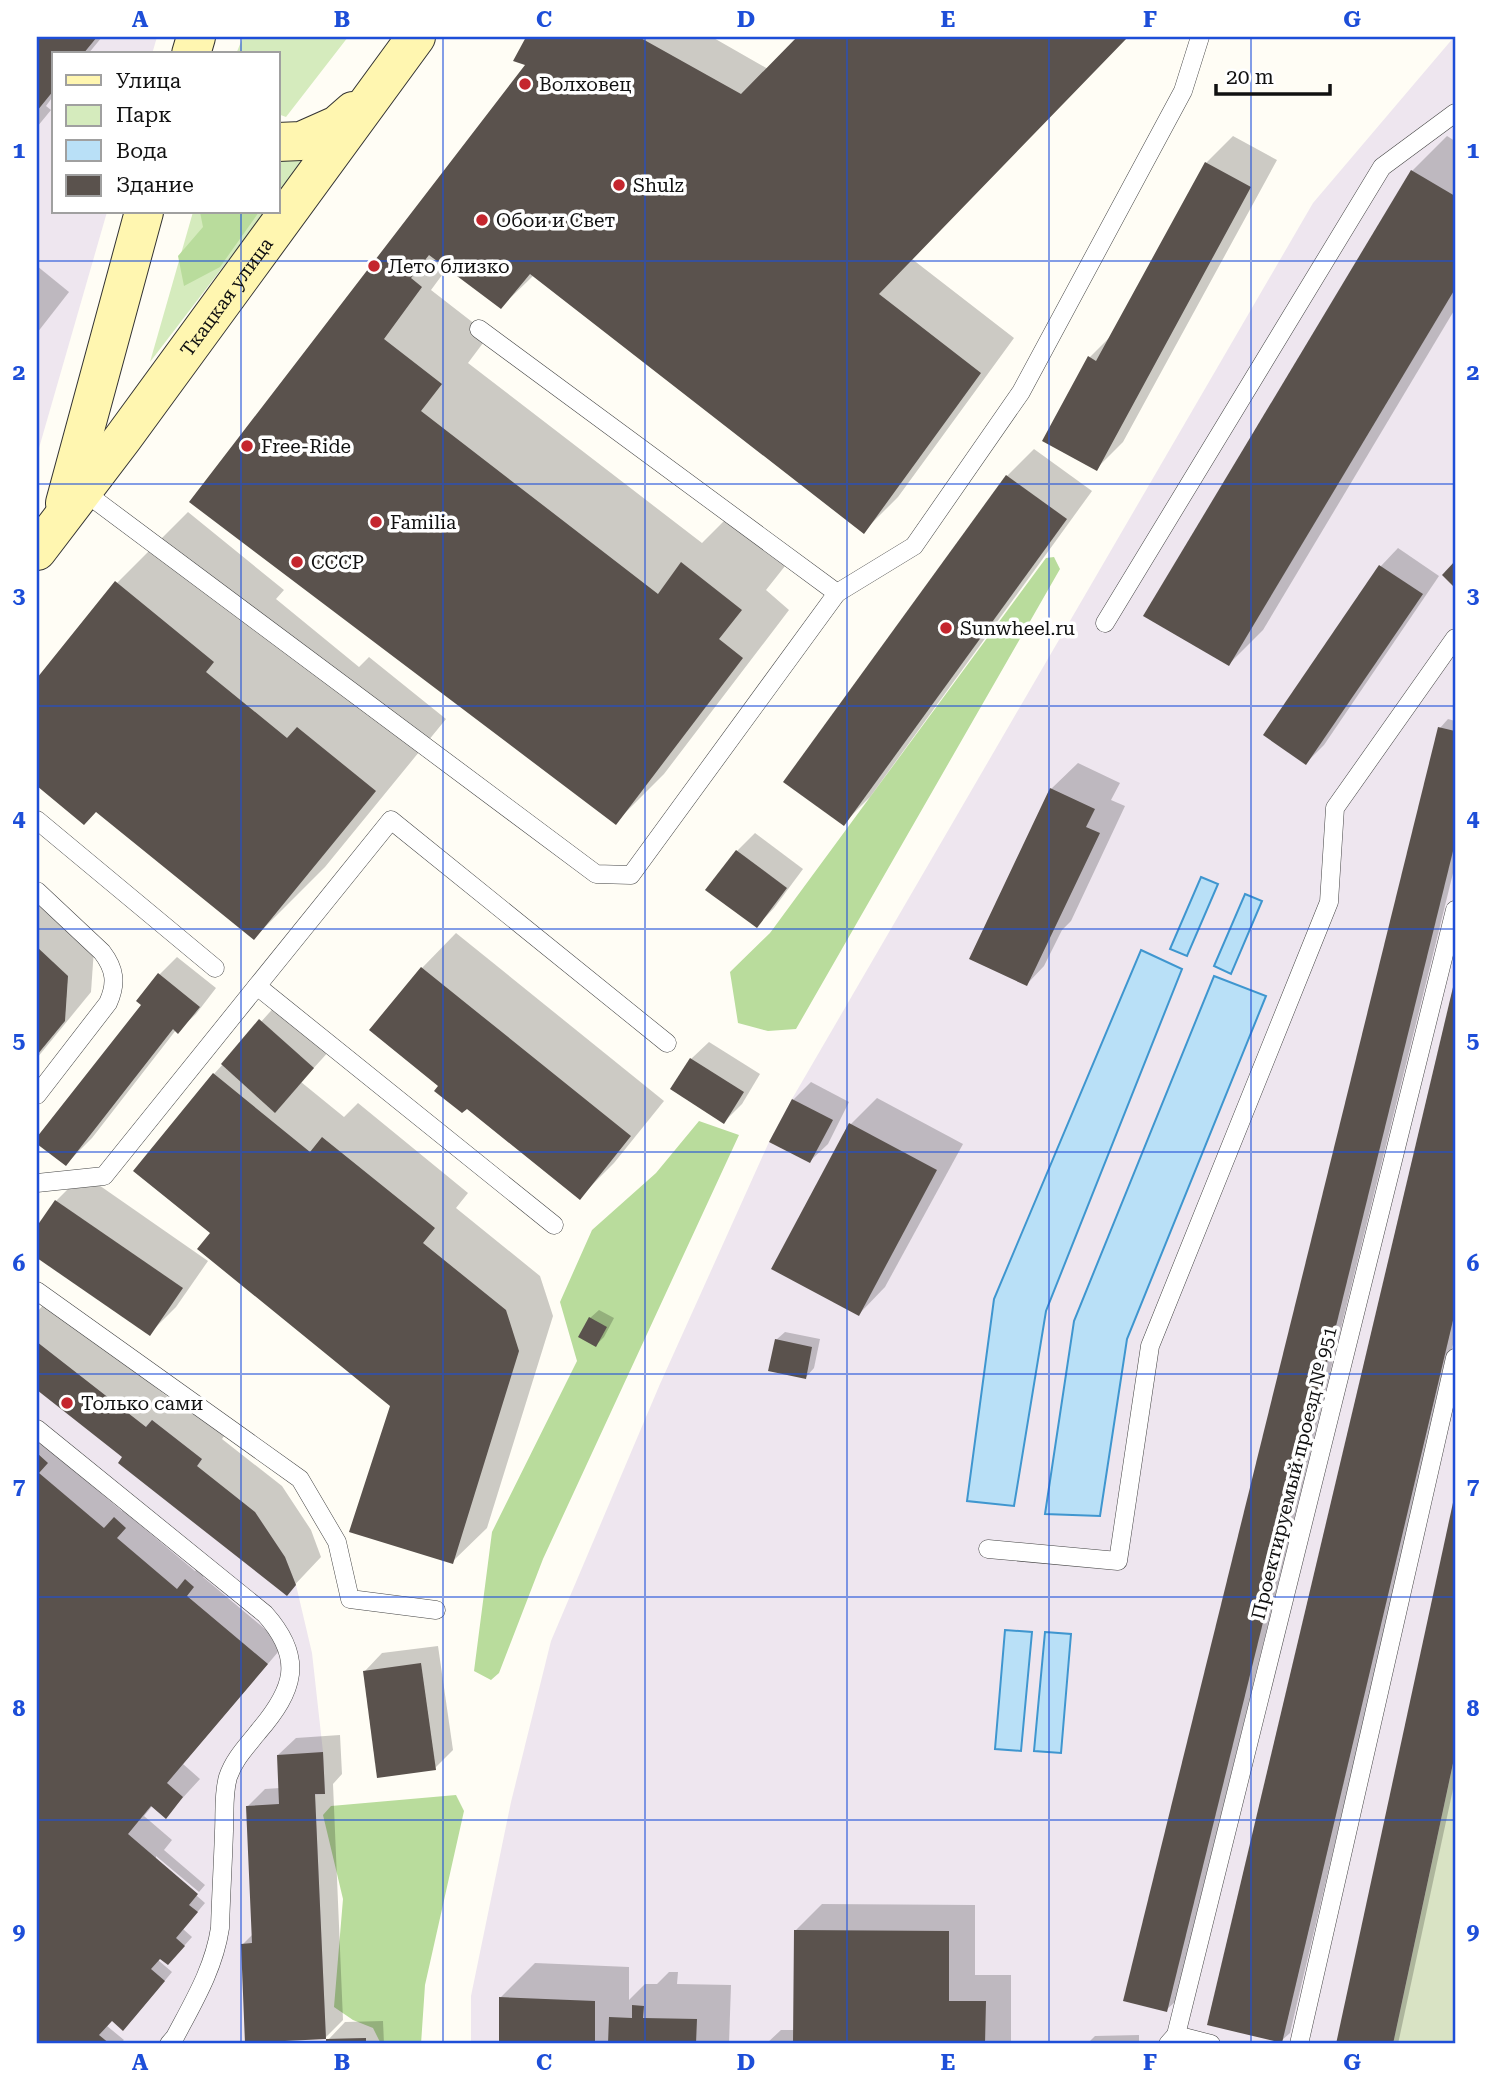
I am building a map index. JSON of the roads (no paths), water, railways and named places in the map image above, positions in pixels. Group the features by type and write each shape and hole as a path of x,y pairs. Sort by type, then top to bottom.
{"street":[{"name":"Ткацкая улица","path":"48,536 416,37"},
{"path":"280,142 301,141 337,125 376,91"},
{"name":"Ткацкая улица","path":"48,536 143,214"}],"lane":[{"path":"83,491 596,874 631,874 837,593 914,546 1021,392 1184,91 1200,37"},
{"path":"1105,623 1382,167 1455,113"},
{"path":"478,329 837,593"},
{"path":"988,1549 1118,1561 1150,1346 1329,902 1335,808 1455,638"},
{"path":"37,820 215,968"},
{"path":"37,1184 104,1176 391,820 667,1042"},
{"path":"37,891 102,952 111,963 114,976 108,1003 37,1096"},
{"name":"Проектируемый проезд № 951","path":"1172,2040 1455,910"},
{"path":"257,986 554,1225"},
{"path":"37,1291 300,1479 337,1542 350,1600 436,1610"},
{"path":"1299,2044 1455,1358"},
{"path":"37,1429 265,1614 279,1630 289,1651 291,1672 286,1694 274,1713 242,1751 228,1778 220,1928 216,1951 176,2042"},
{"path":"1172,2040 1211,2044"}],"water":[{"path":"1201,877 1218,884 1187,956 1170,949"},
{"path":"1245,894 1262,901 1231,974 1214,966"},
{"path":"1141,950 1182,969 1046,1311 1014,1506 967,1501 994,1299"},
{"path":"1214,976 1266,996 1127,1339 1100,1516 1045,1514 1074,1321"},
{"path":"1005,1630 1032,1632 1021,1751 995,1749"},
{"path":"1045,1632 1071,1634 1061,1753 1034,1751"}],"place":[{"name":"Волховец","path":"525,84"},
{"name":"Shulz","path":"619,185"},
{"name":"Обои и Свет","path":"482,220"},
{"name":"Лето близко","path":"374,266"},
{"name":"Free-Ride","path":"247,446"},
{"name":"Familia","path":"376,522"},
{"name":"СССР","path":"297,562"},
{"name":"Sunwheel.ru","path":"946,628"},
{"name":"Только сами","path":"67,1403"}]}
